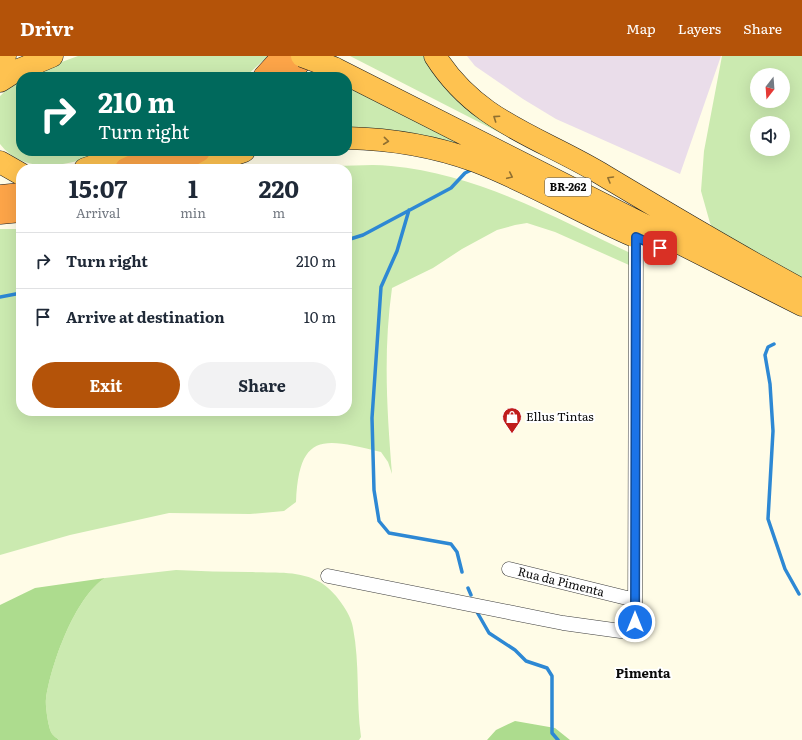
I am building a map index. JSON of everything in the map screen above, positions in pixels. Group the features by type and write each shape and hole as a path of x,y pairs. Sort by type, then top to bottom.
{"highway":[{"path":"5,66 52,56"},
{"path":"269,72 283,56"},
{"path":"291,72 304,56"},
{"name":"BR-262","path":"304,56 335,60 382,78 802,293"},
{"name":"BR-262","path":"435,56 448,74 469,97 499,120 580,162 749,261 802,290"},
{"name":"BR-262","path":"335,60 802,305"},
{"name":"BR-262","path":"352,138 402,143 444,152 474,161 506,174 590,216 802,311"},
{"path":"99,164 123,156"},
{"path":"137,164 154,156"},
{"path":"176,164 190,156"},
{"path":"206,164 229,156"},
{"path":"0,162 16,171"},
{"path":"0,196 16,194"},
{"path":"0,213 16,212"}],"street":[{"path":"328,576 563,623 635,633 636,237"},
{"name":"Rua da Pimenta","path":"509,570 635,600"}],"shaded area":[{"path":"467,56 721,56 680,174 556,119 523,99 475,66"}],"green space":[{"path":"78,56 268,56 250,72 35,72"},
{"path":"350,56 428,56 617,193"},
{"path":"722,56 802,56 802,280 717,238 710,223 701,191 704,151"},
{"path":"16,82 16,156 94,156 60,164 33,164 24,162 11,155 0,144 0,96"},
{"path":"352,84 521,175 352,135"},
{"path":"384,165 424,171 488,189 519,201 641,258 635,280 629,265 555,232 527,223 497,230 462,249 433,268 392,288 389,312 387,358 387,404 392,474 388,462 381,452 344,444 330,443 318,445 309,451 303,462 298,479 296,502 284,511 250,514 169,513 70,535 0,555 0,229 16,229 16,416 352,416 352,166"},
{"path":"176,570 276,572 295,574 312,578 331,590 341,602 352,622 355,642 361,737 359,740 59,740 53,735 50,729 46,710 46,699 49,685 53,668 66,632 74,615 84,600 94,587 105,578"},
{"path":"105,578 94,587 74,615 53,668 46,705 50,729 52,734 59,740 0,740 0,605 35,588"},
{"path":"515,721 555,728 570,740 487,740 496,730"}],"waterway":[{"path":"352,238 363,235 451,188 465,173 473,169"},
{"path":"409,210 397,251 381,287 372,418 374,490 379,521 389,533 451,544 457,552 462,572"},
{"path":"0,297 16,294"},
{"path":"774,344 768,347 765,355 770,384 773,431 768,519 785,569 799,594"},
{"path":"468,588 471,595"},
{"path":"477,612 489,633 515,650 526,661 547,668 552,676 552,733 558,740"}],"place":[{"name":"Ellus Tintas","path":"512,434"}],"district":[{"name":"Pimenta","path":"643,673"}],"route":[{"path":"635,622 636,237 660,248"}]}
